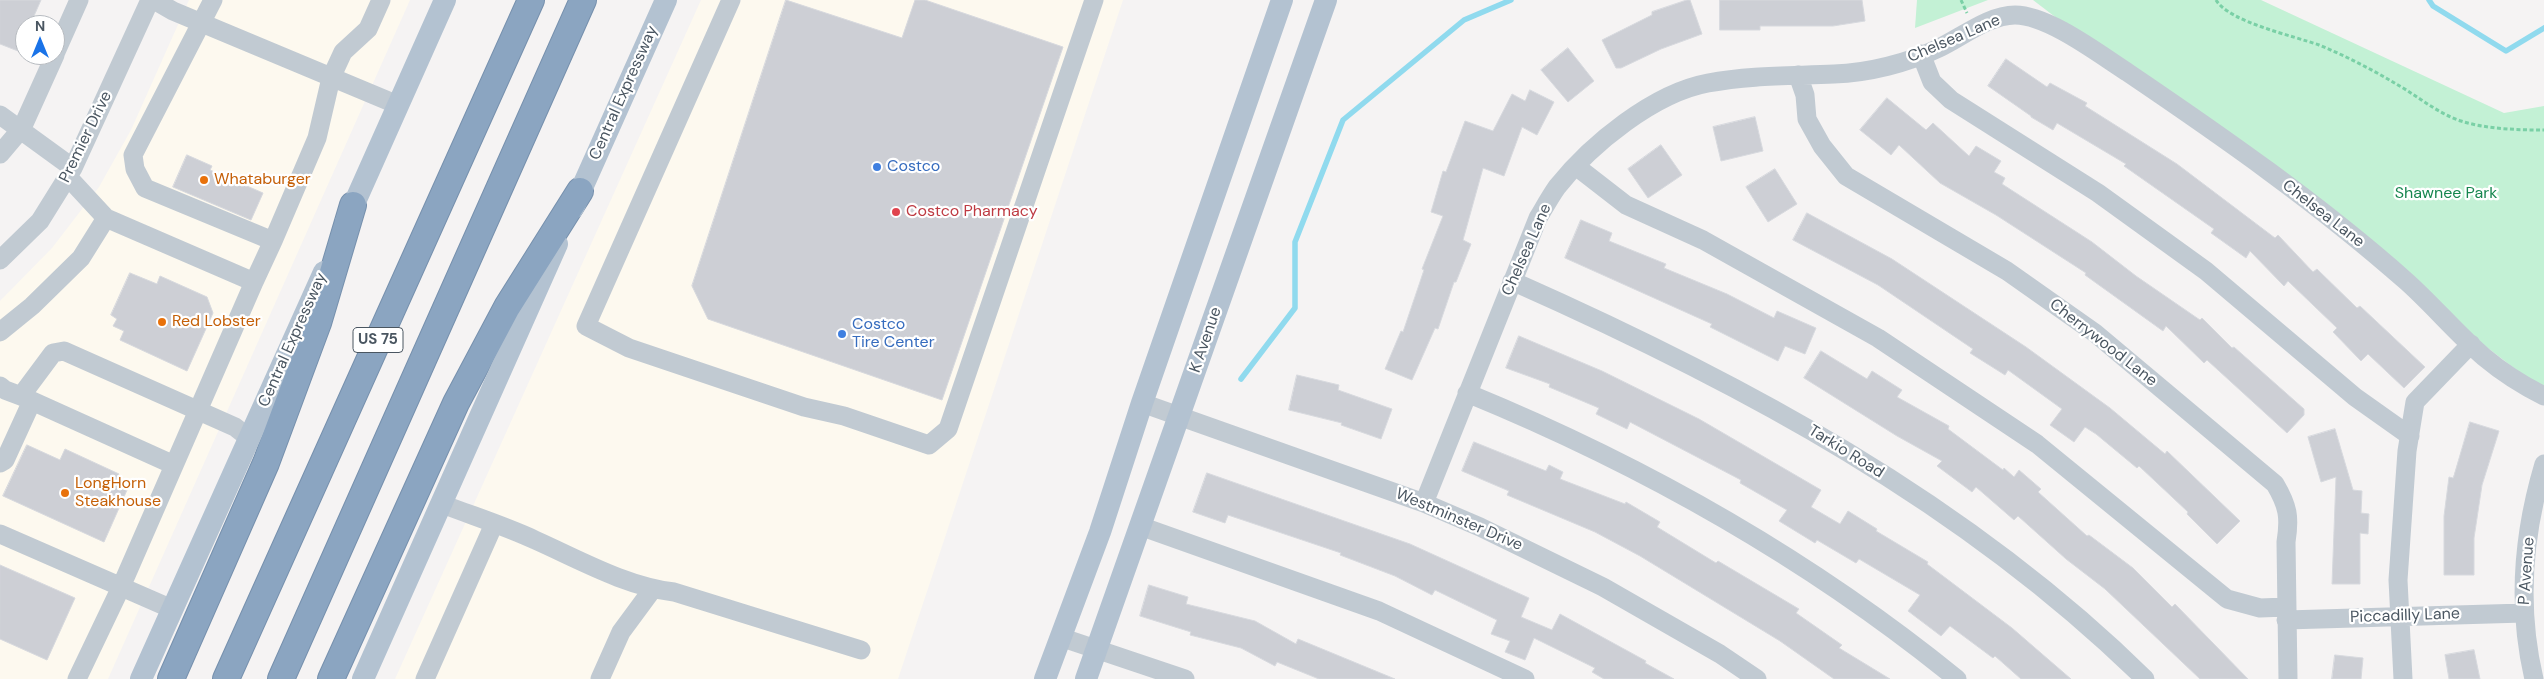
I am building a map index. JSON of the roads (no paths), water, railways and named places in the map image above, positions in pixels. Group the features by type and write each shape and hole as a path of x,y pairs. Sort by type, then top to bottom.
{"highway":[{"name":"US 75","path":"226,679 531,0"},
{"name":"US 75","path":"281,679 582,0"},
{"path":"331,679 456,403 507,307 580,191"},
{"path":"172,679 266,463 318,324 353,206"}],"main road":[{"name":"Central Expressway","path":"141,679 445,0"},
{"name":"Central Expressway","path":"363,679 666,0"},
{"path":"1045,679 1100,532 1142,404 1282,0"},
{"name":"K Avenue","path":"1086,679 1326,0"}],"street":[{"path":"65,32 79,0"},
{"path":"152,0 202,23 398,105"},
{"name":"Premier Drive","path":"0,260 40,221 70,173 152,0"},
{"path":"213,0 133,155 135,169 145,188 273,241"},
{"path":"77,679 121,586 317,138 332,78 342,52 368,29 381,0"},
{"path":"731,0 586,326 629,348 804,407 844,416 929,445 948,429 1094,0"},
{"name":"Chelsea Lane","path":"1424,503 1538,218 1557,187 1594,148 1636,115 1674,94 1706,83 1775,74 1841,74 1885,66 1934,50 1994,20 2013,15 2039,19 2093,50 2190,115 2299,194 2407,281 2470,344 2516,381 2544,396"},
{"path":"1920,54 1932,82 1951,100 2098,194 2206,271 2355,397 2410,436"},
{"path":"0,154 21,129 50,65"},
{"name":"Cherrywood Lane","path":"1798,75 1806,95 1808,119 1822,146 1846,176 2007,271 2095,333 2275,484 2285,502 2289,522 2286,542 2288,679"},
{"path":"0,115 21,129 70,173 106,218 254,282"},
{"name":"Piccadilly Lane","path":"1577,166 1626,205 1711,244 1886,343 2037,444 2227,598 2260,608 2286,613 2400,616 2524,613"},
{"path":"0,332 32,306 81,258 106,218"},
{"name":"Tarkio Road","path":"1512,281 1614,326 1737,388 1834,443 1920,498 2030,578 2145,679"},
{"path":"2403,679 2398,580 2410,436 2415,402 2470,344"},
{"path":"0,464 5,460 27,399 53,353 64,351 235,427 249,438"},
{"path":"0,386 5,390 174,465"},
{"path":"1467,393 1570,437 1643,473 1755,536 1907,639 1957,679"},
{"name":"Westminster Drive","path":"1142,404 1424,503 1480,527 1603,587 1720,654 1757,679"},
{"name":"P Avenue","path":"2534,679 2528,654 2524,613 2525,555 2536,490 2544,464"},
{"path":"442,504 652,590 674,592 861,650"},
{"path":"424,679 494,524"},
{"path":"1140,526 1379,611 1441,638 1526,679"},
{"path":"0,534 172,609"},
{"path":"600,679 621,632 652,590"},
{"path":"1060,638 1185,679"}],"waterway":[{"path":"1241,379 1295,308 1295,242 1343,120 1464,20 1511,0"},
{"path":"2429,0 2433,6 2506,51 2544,28"}],"place":[{"name":"Costco","path":"877,167"},
{"name":"Whataburger","path":"204,180"},
{"name":"Costco Pharmacy","path":"896,212"},
{"name":"Red Lobster","path":"162,322"},
{"name":"Costco Tire Center","path":"842,334"},
{"name":"LongHorn Steakhouse","path":"65,493"}],"park label":[{"name":"Shawnee Park","path":"2446,194"}]}
